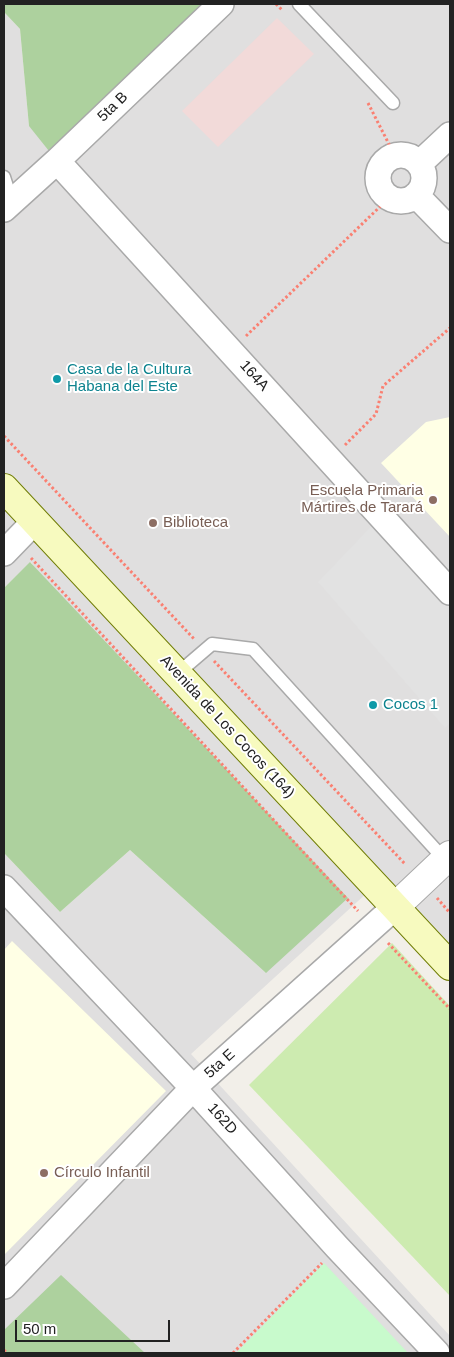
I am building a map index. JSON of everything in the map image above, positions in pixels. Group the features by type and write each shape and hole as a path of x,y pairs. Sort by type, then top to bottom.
{"main road":[{"name":"Avenida de Los Cocos (164)","path":"4,488 450,966"}],"street":[{"name":"5ta B","path":"8,206 220,4"},
{"path":"418,164 450,136"},
{"path":"395,156 410,157 418,164 424,175 421,190 408,200 400,201 389,198 380,186 378,179 379,171 388,159 395,156"},
{"name":"164A","path":"57,161 450,592"},
{"path":"416,195 450,230"},
{"path":"10,547 35,521"},
{"name":"5ta E","path":"4,1286 193,1088 448,858"},
{"name":"162D","path":"5,891 193,1088 337,1247 437,1353"}],"lane":[{"path":"299,4 392,103"},
{"path":"4,176 8,206"},
{"path":"177,674 212,644 253,649 448,858"}],"path":[{"path":"276,4 290,18"},
{"path":"368,103 395,156"},
{"path":"231,351 389,198"},
{"path":"330,460 376,414 383,386 450,328"},
{"path":"4,436 450,913"},
{"path":"10,547 450,1009"},
{"path":"233,1353 337,1247"},
{"path":"4,1350 7,1353"}],"shaded area":[{"path":"221,4 450,4 450,946 381,880 191,1054 450,1336 450,1353 4,1353 4,853 60,912 130,850 266,973 31,562 4,588 4,12 20,29 29,126"},
{"path":"277,18 314,54 218,147 182,111"},
{"name":"Escuela Primaria Mártires de Tarará","path":"450,417 450,537 381,463 426,422"},
{"path":"381,516 450,592 450,723 445,728 318,582"},
{"name":"Círculo Infantil","path":"12,941 166,1091 4,1255 4,950"}],"green space":[{"path":"4,4 221,4 57,161 29,126 20,29 4,12"},
{"path":"30,562 348,898 266,973 130,850 60,912 4,853 4,588"},
{"path":"392,943 450,1006 450,1296 249,1085"},
{"path":"324,1263 408,1353 236,1353"},
{"path":"61,1275 145,1353 7,1353 4,1350 4,1330"}],"place":[{"name":"Casa de la Cultura Habana del Este","path":"57,379"},
{"name":"Escuela Primaria Mártires de Tarará","path":"433,500"},
{"name":"Biblioteca","path":"153,523"},
{"name":"Cocos 1","path":"373,705"},
{"name":"Círculo Infantil","path":"44,1173"}]}
